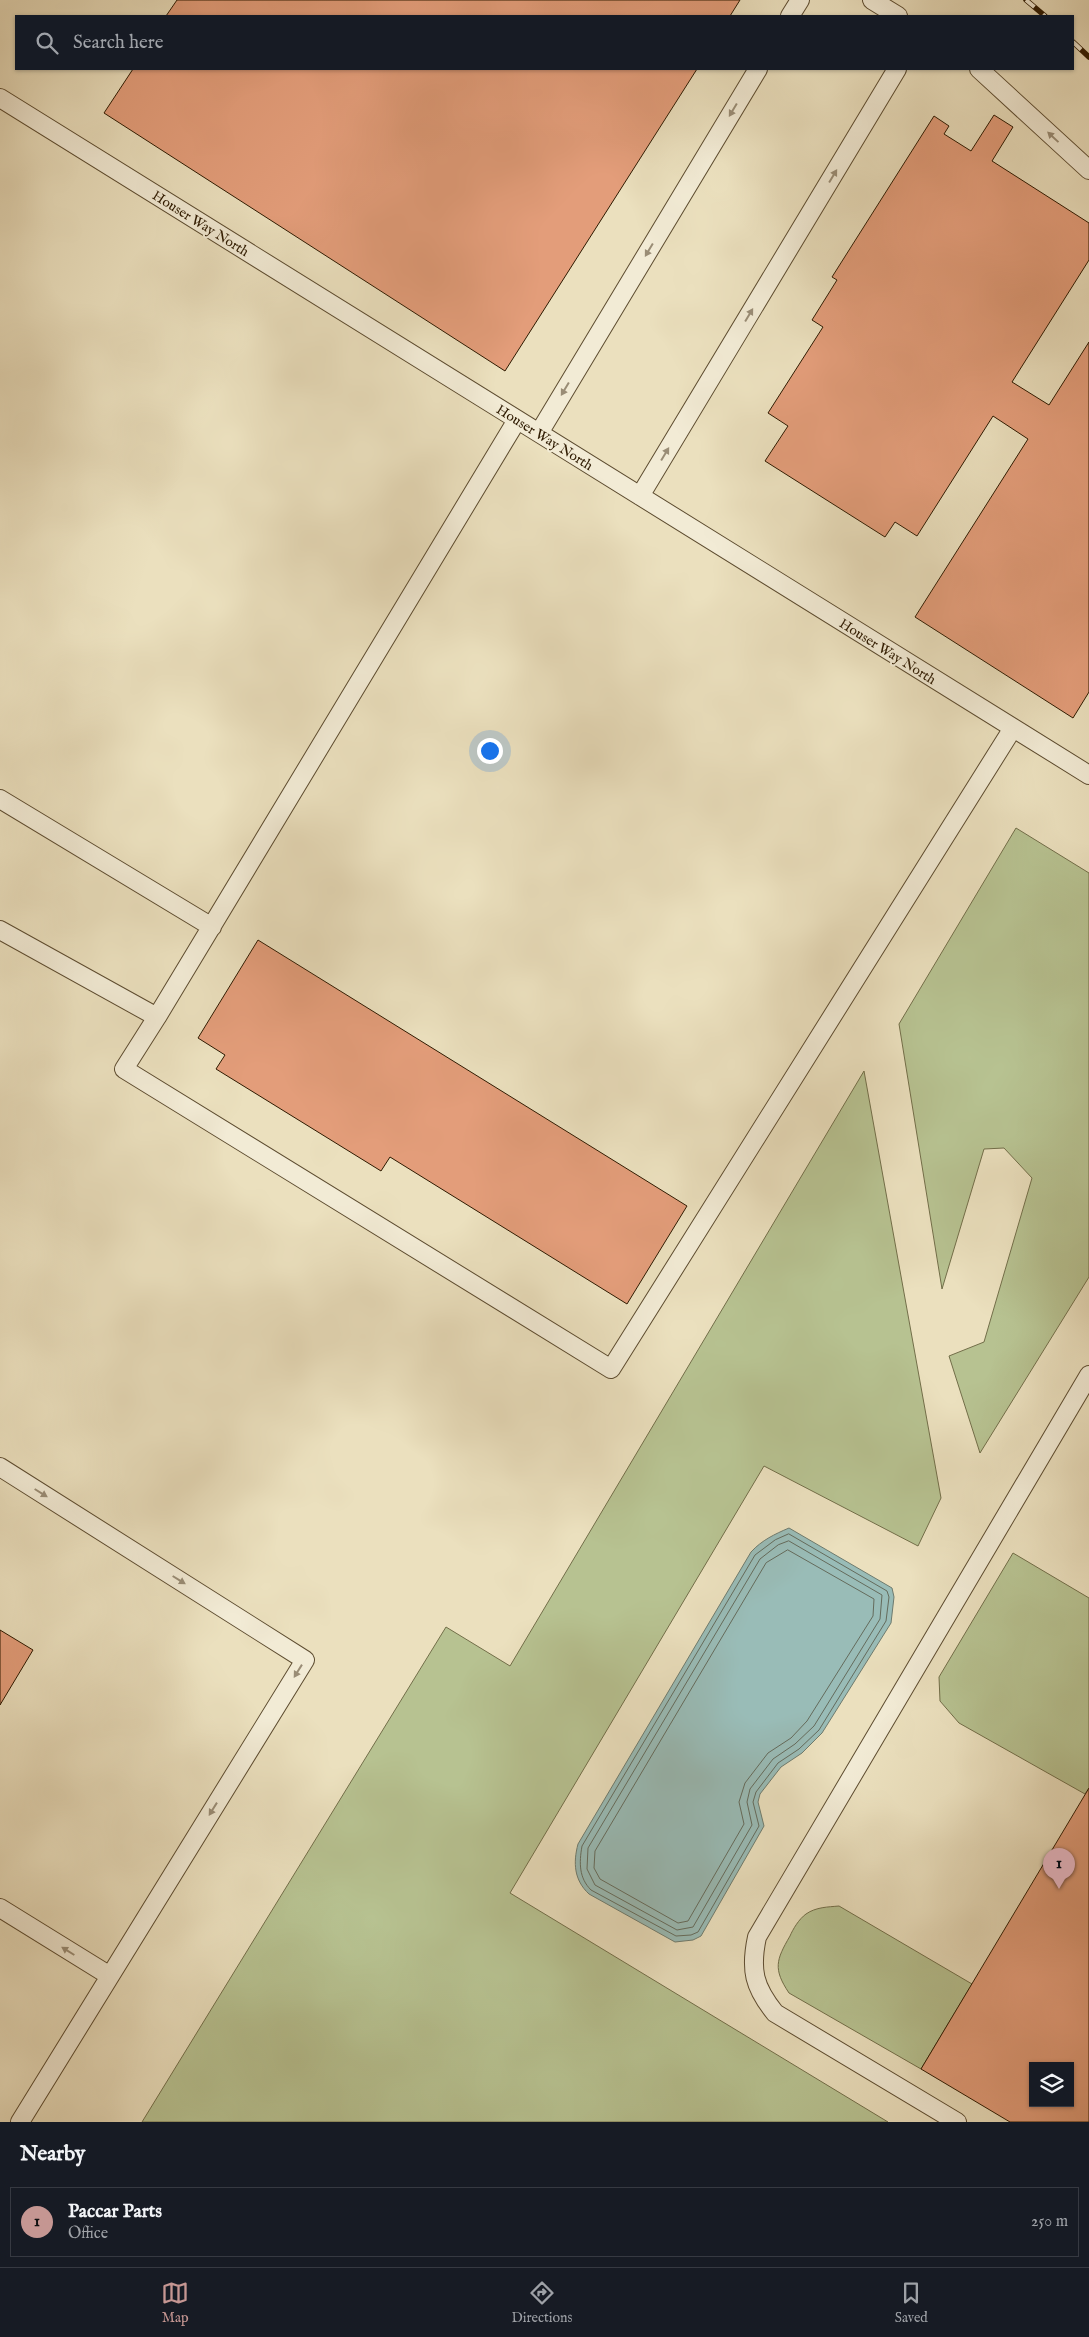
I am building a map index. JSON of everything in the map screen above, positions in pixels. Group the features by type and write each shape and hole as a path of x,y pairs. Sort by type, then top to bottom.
{"lane":[{"path":"791,15 800,0"},
{"path":"872,0 896,15"},
{"path":"539,433 757,70"},
{"path":"640,496 896,70"},
{"path":"980,70 1089,170"},
{"name":"Houser Way North","path":"0,98 1089,776"},
{"path":"517,420 158,1017 124,1068 611,1369 1013,728"},
{"path":"0,799 212,926"},
{"path":"0,930 158,1017"},
{"path":"957,2122 775,2013 762,1997 757,1984 753,1957 757,1937 1089,1374"},
{"path":"0,1468 305,1660 20,2122"},
{"path":"0,1908 110,1976"}],"green space":[{"path":"1016,828 1089,873 1089,1277 980,1453 949,1356 984,1342 1032,1178 1004,1148 984,1149 942,1289 899,1024"},
{"path":"864,1071 941,1498 918,1546 764,1466 510,1893 888,2122 142,2122 446,1627 510,1666"},
{"path":"1013,1553 1089,1598 1089,1788 1085,1794 959,1723 940,1701 939,1677"},
{"path":"839,1906 972,1984 921,2069 789,1993 784,1985 780,1977 779,1958 796,1924 803,1916 814,1910"}],"water":[{"path":"789,1528 892,1588 894,1597 891,1623 822,1733 802,1753 781,1767 760,1794 758,1802 764,1826 701,1936 693,1940 675,1942 589,1894 584,1889 580,1883 575,1864 578,1844 751,1552 764,1541"}],"building":[{"path":"177,0 740,0 731,15 167,15"},
{"path":"132,70 696,70 505,371 104,113"},
{"path":"994,115 1013,127 992,161 1089,223 1089,260 1012,382 1049,405 1089,342 1089,692 1073,718 915,617 1028,439 993,416 917,536 895,522 885,537 765,461 788,426 768,413 823,327 812,320 837,280 832,277 934,116 949,126 944,134 971,151"},
{"path":"258,940 687,1206 627,1304 390,1157 381,1171 216,1069 225,1055 198,1038"},
{"path":"0,1630 33,1650 0,1705"},
{"path":"1089,1788 1089,2122 1010,2122 921,2069"}],"railway":[{"path":"1026,0 1044,15"},
{"path":"1074,43 1089,57"}],"place":[{"name":"Paccar Parts","path":"1059,1889"}]}
